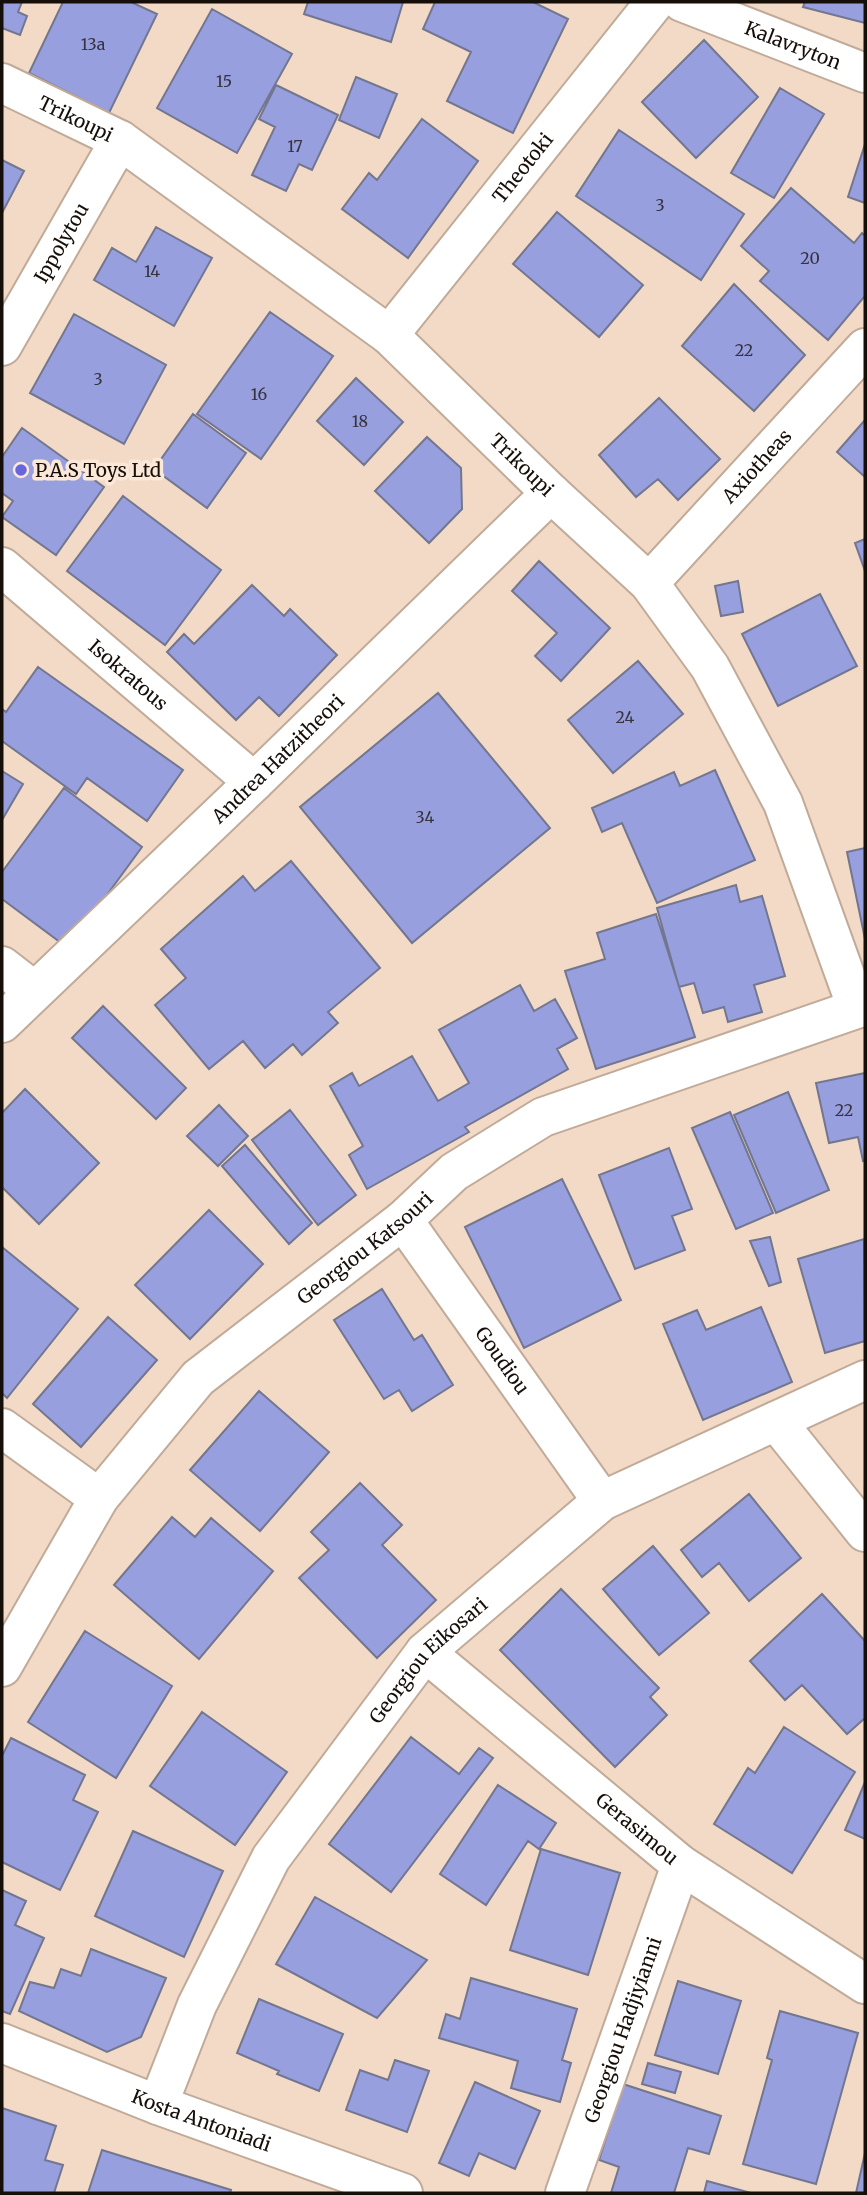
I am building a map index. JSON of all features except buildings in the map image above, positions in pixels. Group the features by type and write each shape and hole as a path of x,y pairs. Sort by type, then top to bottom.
{"street":[{"name":"Theotoki","path":"389,335 655,2"},
{"name":"Kalavryton","path":"682,2 865,73"},
{"name":"Trikoupi","path":"2,83 120,140 389,335 551,493 649,583 710,667 783,803 861,1007"},
{"name":"Ippolytou","path":"2,346 120,140"},
{"name":"Axiotheas","path":"649,583 865,348"},
{"name":"Andrea Hatzitheori","path":"2,1023 33,990 254,782 551,493"},
{"name":"Isokratous","path":"2,567 254,782"},
{"path":"2,965 33,990"},
{"name":"Georgiou Katsouri","path":"2,1667 99,1498 198,1378 403,1220 454,1172 543,1117 861,1007"},
{"name":"Goudiou","path":"403,1220 602,1502"},
{"name":"Georgiou Eikosari","path":"158,2105 197,2005 271,1858 425,1652 602,1502 865,1380"},
{"path":"776,1421 865,1532"},
{"path":"2,1428 99,1498"},
{"name":"Gerasimou","path":"425,1652 681,1865 865,1984"},
{"name":"Georgiou Hadjiyianni","path":"565,2193 681,1865"},
{"name":"Kosta Antoniadi","path":"2,2043 158,2105 403,2193"}],"place":[{"name":"P.A.S Toys Ltd","path":"21,470"}]}
